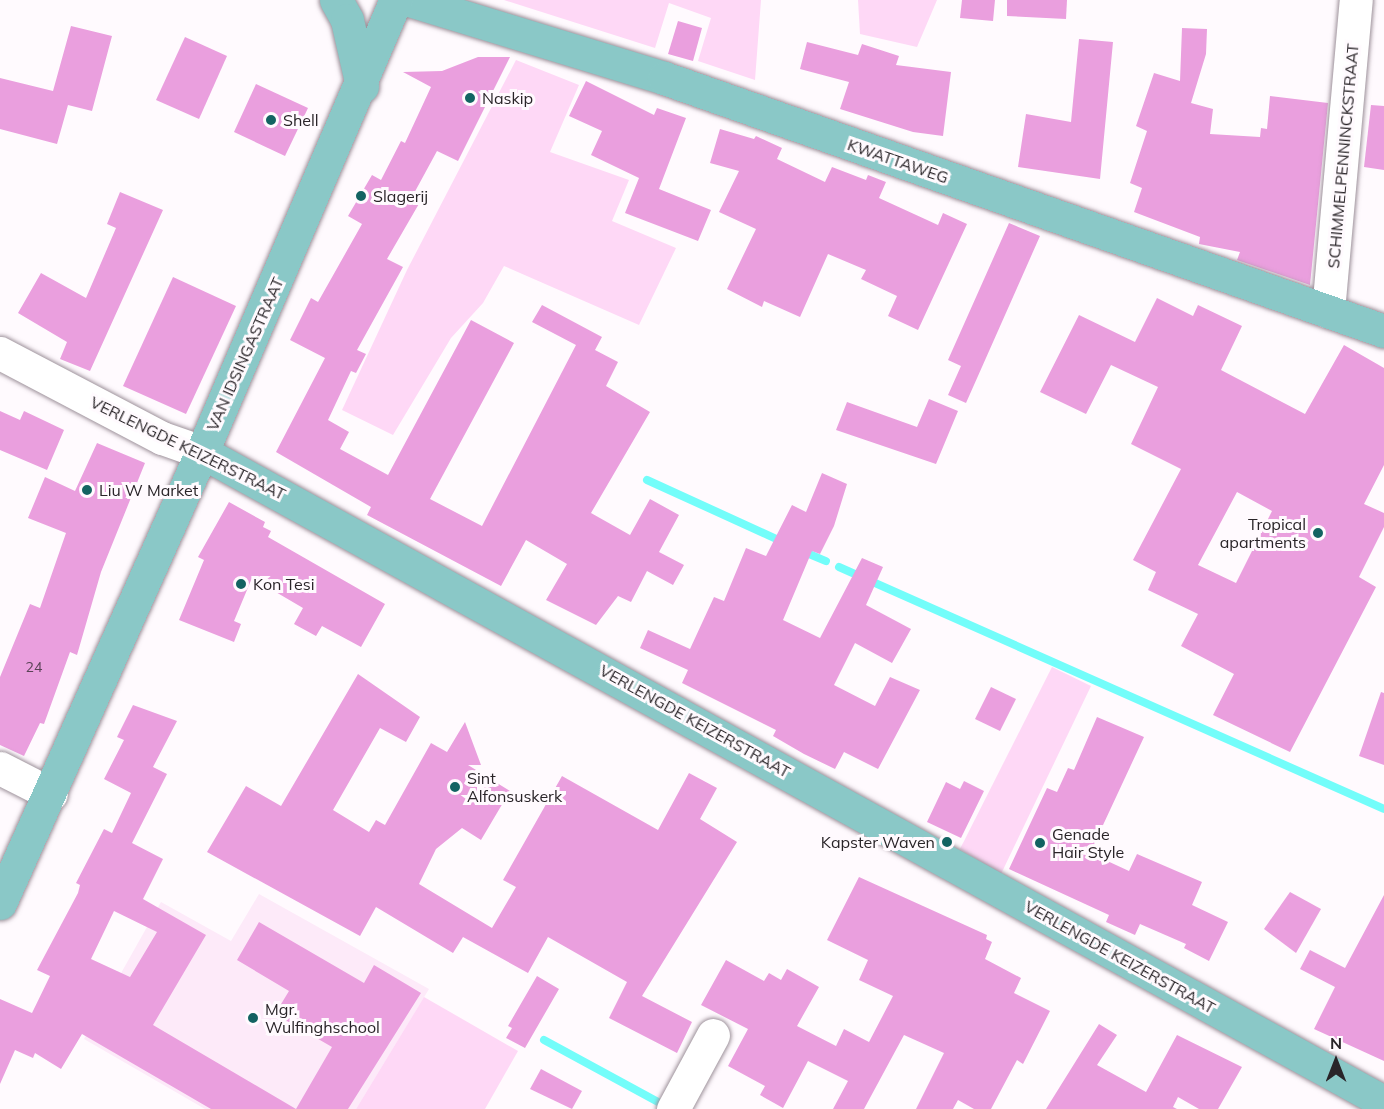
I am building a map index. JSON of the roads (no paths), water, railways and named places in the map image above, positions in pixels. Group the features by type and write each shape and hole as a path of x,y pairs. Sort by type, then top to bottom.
{"main road":[{"path":"336,0 347,20 362,86"},
{"name":"VAN IDSINGASTRAAT","path":"0,903 51,794 202,452 362,86 396,0"},
{"name":"KWATTAWEG","path":"409,0 664,78 1384,331"},
{"name":"VERLENGDE KEIZERSTRAAT","path":"202,452 1384,1102"}],"street":[{"name":"SCHIMMELPENNINCKSTRAAT","path":"1328,311 1356,0"},
{"name":"VERLENGDE KEIZERSTRAAT","path":"0,353 162,438 202,452"},
{"path":"0,768 51,794"},
{"path":"673,1109 713,1035"}],"waterway":[{"path":"647,480 783,542"},
{"path":"802,551 826,561"},
{"path":"839,567 1384,809"},
{"path":"544,1040 662,1104"}],"place":[{"name":"Naskip","path":"470,98"},
{"name":"Shell","path":"271,120"},
{"name":"Slagerij","path":"361,196"},
{"name":"Liu W Market","path":"87,490"},
{"name":"Tropical apartments","path":"1318,533"},
{"name":"Kon Tesi","path":"241,584"},
{"name":"Sint Alfonsuskerk","path":"455,787"},
{"name":"Kapster Waven","path":"947,842"},
{"name":"Genade Hair Style","path":"1040,843"},
{"name":"Mgr. Wulfinghschool","path":"253,1018"}]}
